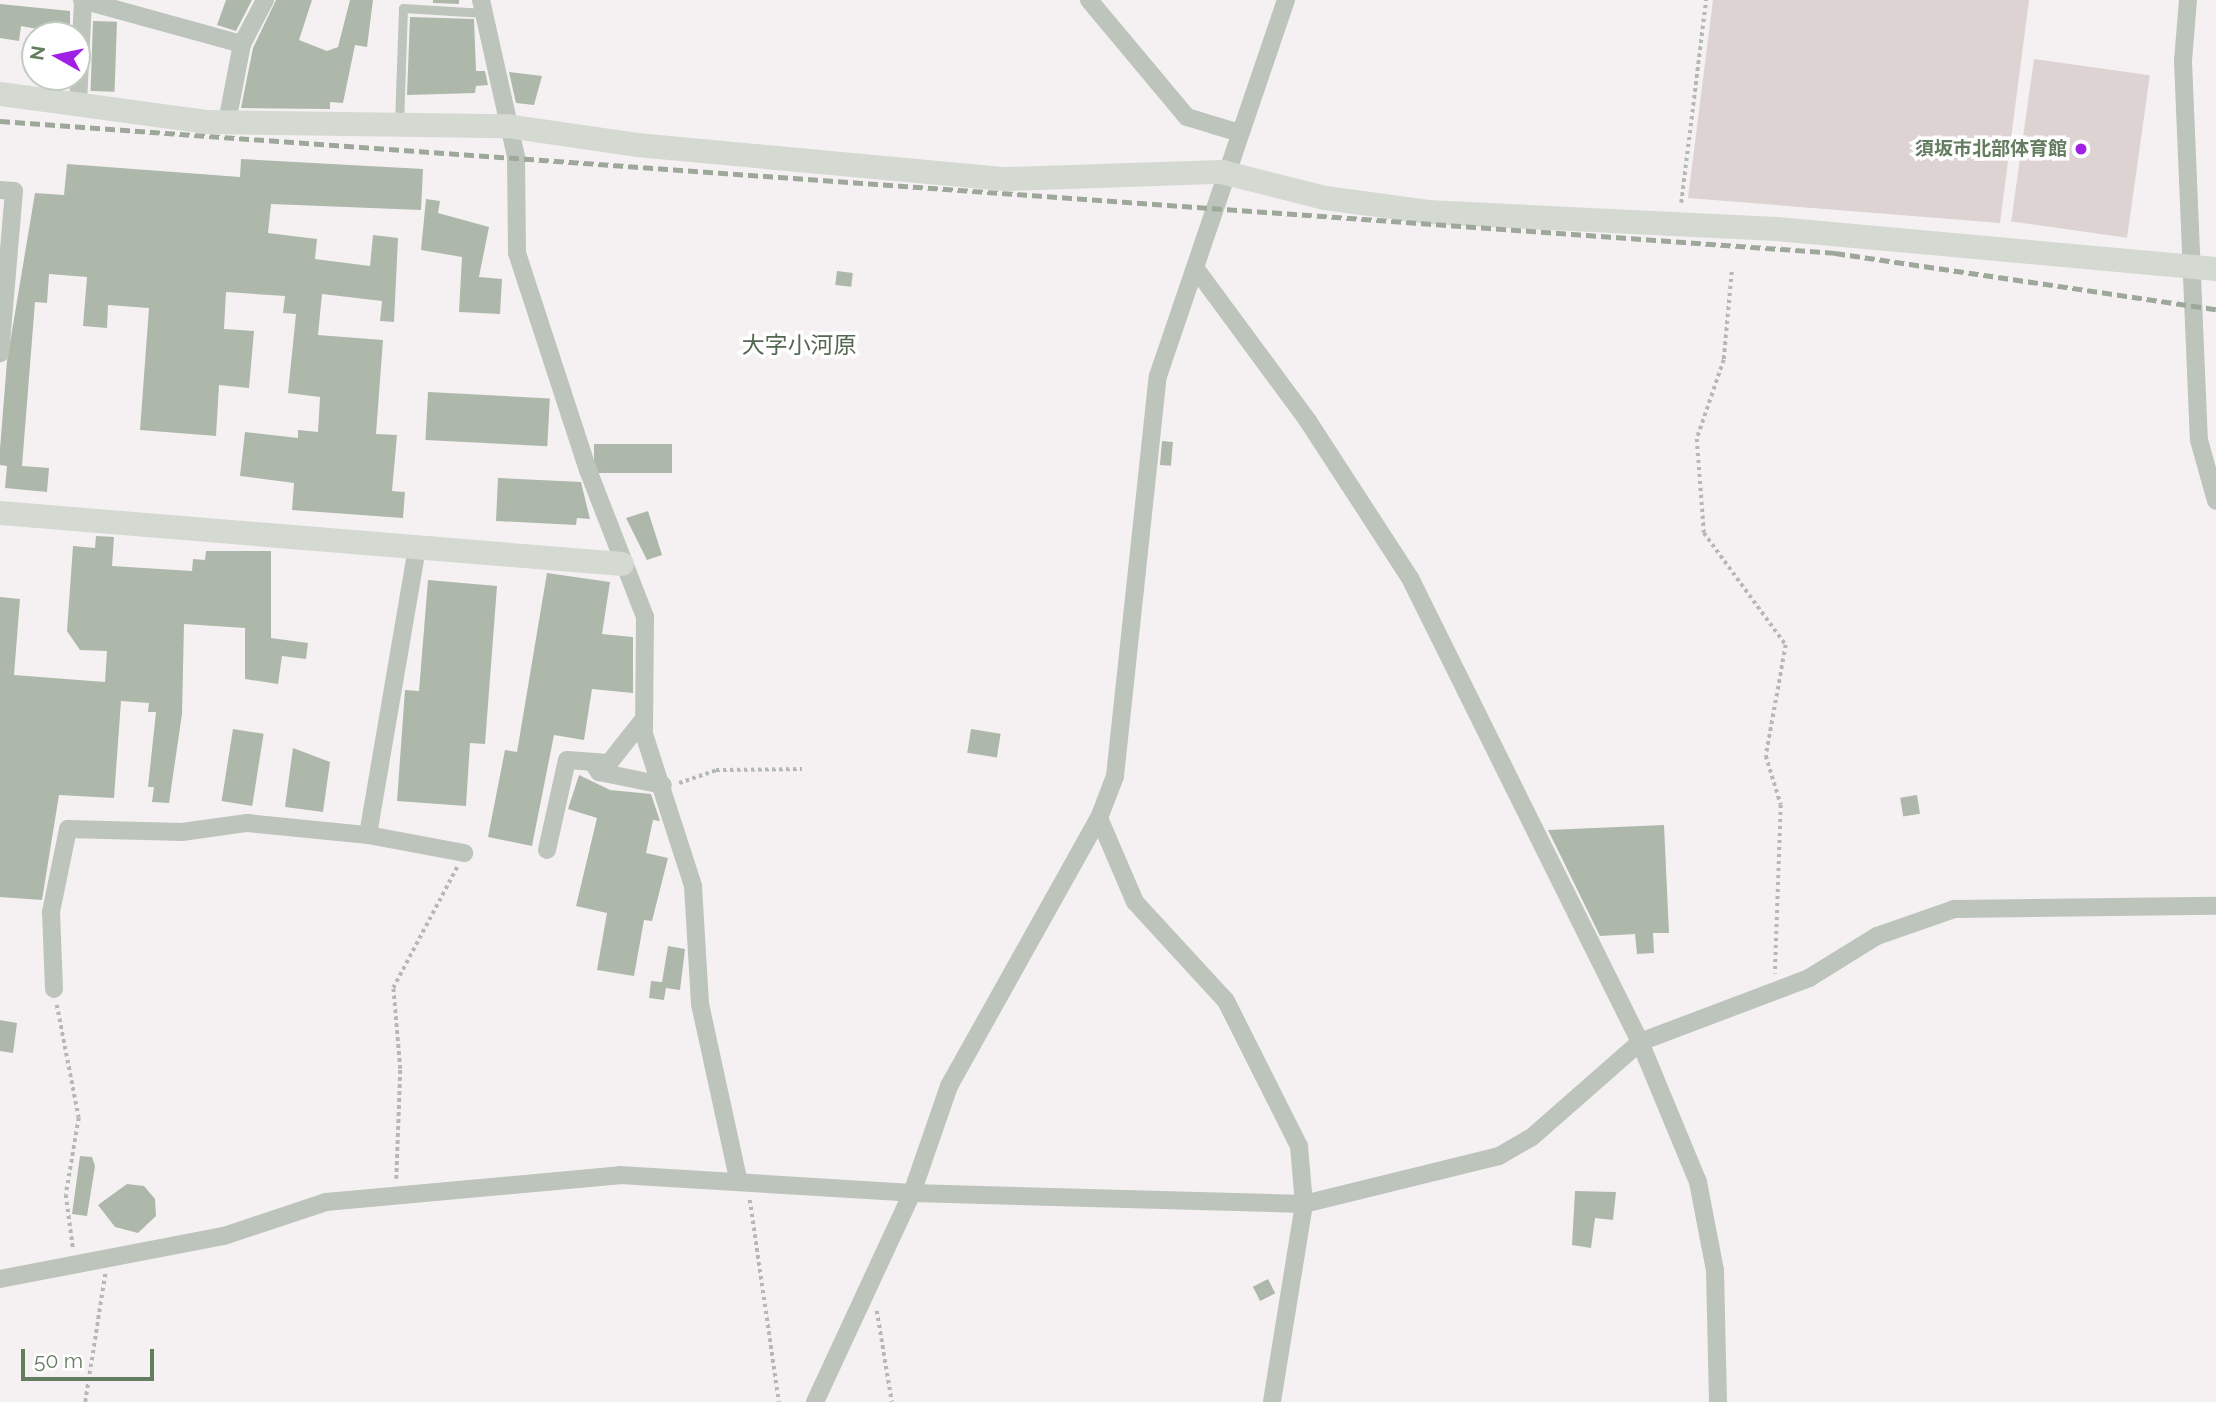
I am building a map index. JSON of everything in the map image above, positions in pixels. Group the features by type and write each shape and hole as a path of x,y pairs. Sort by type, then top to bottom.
{"street":[{"path":"78,103 83,0 242,44"},
{"path":"227,122 242,44 265,0"},
{"path":"1088,0 1187,117 1236,132"},
{"path":"815,1402 912,1193 950,1086 1099,818 1122,756 1158,376 1196,269 1222,172 1286,0"},
{"path":"2188,0 2183,61 2206,267 2199,440 2216,501"},
{"path":"483,7 516,157 517,253 622,564 638,587 645,617 643,720 693,887 700,1004 741,1179"},
{"path":"0,94 227,122 507,125 637,145 1007,179 1222,172 1325,198 1428,212 1678,224 2206,267"},
{"path":"0,190 14,191 0,353"},
{"path":"1196,269 1308,421 1410,578 1640,1042 1698,1182 1715,1270 1718,1402"},
{"path":"0,513 622,564"},
{"path":"368,835 417,548"},
{"path":"547,850 567,761 609,763 643,720"},
{"path":"593,763 599,772 664,788"},
{"path":"1099,818 1135,902 1226,1001 1299,1146 1304,1204 1272,1402"},
{"path":"54,989 51,912 68,829 182,832 247,823 368,835 464,853"},
{"path":"0,1279 224,1236 326,1202 620,1175 741,1179 912,1193 1304,1204 1499,1156 1532,1137 1640,1042 1809,978 1877,936 1954,909 2216,906"}],"lane":[{"path":"399,125 403,8 483,7"}],"path":[{"path":"1678,224 1706,0"},
{"path":"1732,272 1724,360 1696,439 1704,533 1786,645 1766,756 1781,805 1774,990"},
{"path":"664,788 706,772 802,769"},
{"path":"397,1195 400,1069 393,988 464,853"},
{"path":"54,989 79,1118 66,1195 76,1264"},
{"path":"741,1179 779,1402"},
{"path":"85,1402 103,1313 105,1258"},
{"path":"866,1291 881,1319 892,1402"}],"shaded area":[{"path":"1713,0 2029,0 2000,223 1688,198"},
{"name":"須坂市北部体育館","path":"2034,59 2150,75 2127,238 2011,221"}],"building":[{"path":"226,0 252,0 236,31 217,25"},
{"path":"276,0 312,0 299,40 327,51 338,47 350,0 373,0 367,47 355,45 343,103 330,102 330,109 241,108 253,48"},
{"path":"433,0 459,0 459,4 433,3"},
{"path":"0,4 70,11 70,21 21,21 19,41 0,38"},
{"path":"410,17 474,19 476,71 485,71 488,85 476,86 475,93 407,95"},
{"path":"93,21 117,22 115,92 91,91"},
{"path":"509,72 542,76 534,105 516,103"},
{"path":"241,159 423,169 421,210 271,204 268,233 317,239 315,259 370,266 373,235 398,238 394,322 380,321 382,301 322,294 318,335 383,340 376,434 397,435 392,491 405,492 403,518 292,510 294,483 240,476 245,432 298,438 298,430 318,432 320,397 288,393 296,314 283,313 285,296 226,292 224,329 254,331 249,388 219,385 216,436 140,430 149,308 108,305 107,328 83,326 87,277 49,274 47,303 35,302 22,466 49,468 47,492 5,488 7,466 0,465 0,449 7,361 35,193 64,195 67,164 240,177"},
{"path":"426,199 440,201 438,213 489,227 479,277 502,279 500,314 459,312 462,257 421,250"},
{"path":"837,271 853,273 851,287 835,285"},
{"path":"428,392 550,398 547,446 425,440"},
{"path":"1162,441 1173,442 1171,466 1160,465"},
{"path":"594,444 672,444 672,473 594,473"},
{"path":"498,478 581,482 590,519 577,518 576,525 496,521"},
{"path":"648,511 662,555 647,560 626,518"},
{"path":"96,536 114,537 112,566 192,571 193,559 205,560 206,551 271,551 271,638 308,643 306,659 282,656 278,684 245,679 245,628 184,624 182,714 169,803 152,802 154,787 148,787 156,712 148,712 149,703 121,701 114,798 59,795 42,900 0,897 0,597 20,599 14,675 105,682 107,651 80,650 67,631 73,546 95,548"},
{"path":"547,573 610,582 602,634 633,637 633,693 592,689 584,740 554,735 532,846 488,837 505,750 517,752"},
{"path":"428,580 497,586 485,744 470,743 466,806 397,801 405,690 419,691"},
{"path":"233,729 264,734 252,806 222,801"},
{"path":"971,729 1001,734 997,757 967,753"},
{"path":"293,748 330,762 323,812 285,807"},
{"path":"579,775 610,790 651,794 660,821 653,820 646,853 668,858 652,921 644,920 634,976 597,970 607,913 576,906 597,818 568,809"},
{"path":"1917,795 1920,814 1903,816 1900,798"},
{"path":"1664,825 1669,933 1653,933 1654,953 1637,954 1635,934 1600,936 1548,830"},
{"path":"668,946 685,949 680,990 666,988 664,1000 649,998 651,981 662,982"},
{"path":"0,1020 17,1023 13,1053 0,1051"},
{"path":"80,1156 92,1157 95,1166 87,1216 72,1214"},
{"path":"127,1184 144,1186 155,1199 156,1216 138,1233 115,1227 98,1205"},
{"path":"1575,1191 1616,1192 1613,1220 1595,1218 1591,1248 1572,1245"},
{"path":"1268,1279 1275,1293 1260,1301 1253,1287"}],"railway":[{"path":"0,121 1835,253 2216,309"}],"place":[{"name":"須坂市北部体育館","path":"2081,149"}],"district":[{"name":"大字小河原","path":"799,345"}]}
